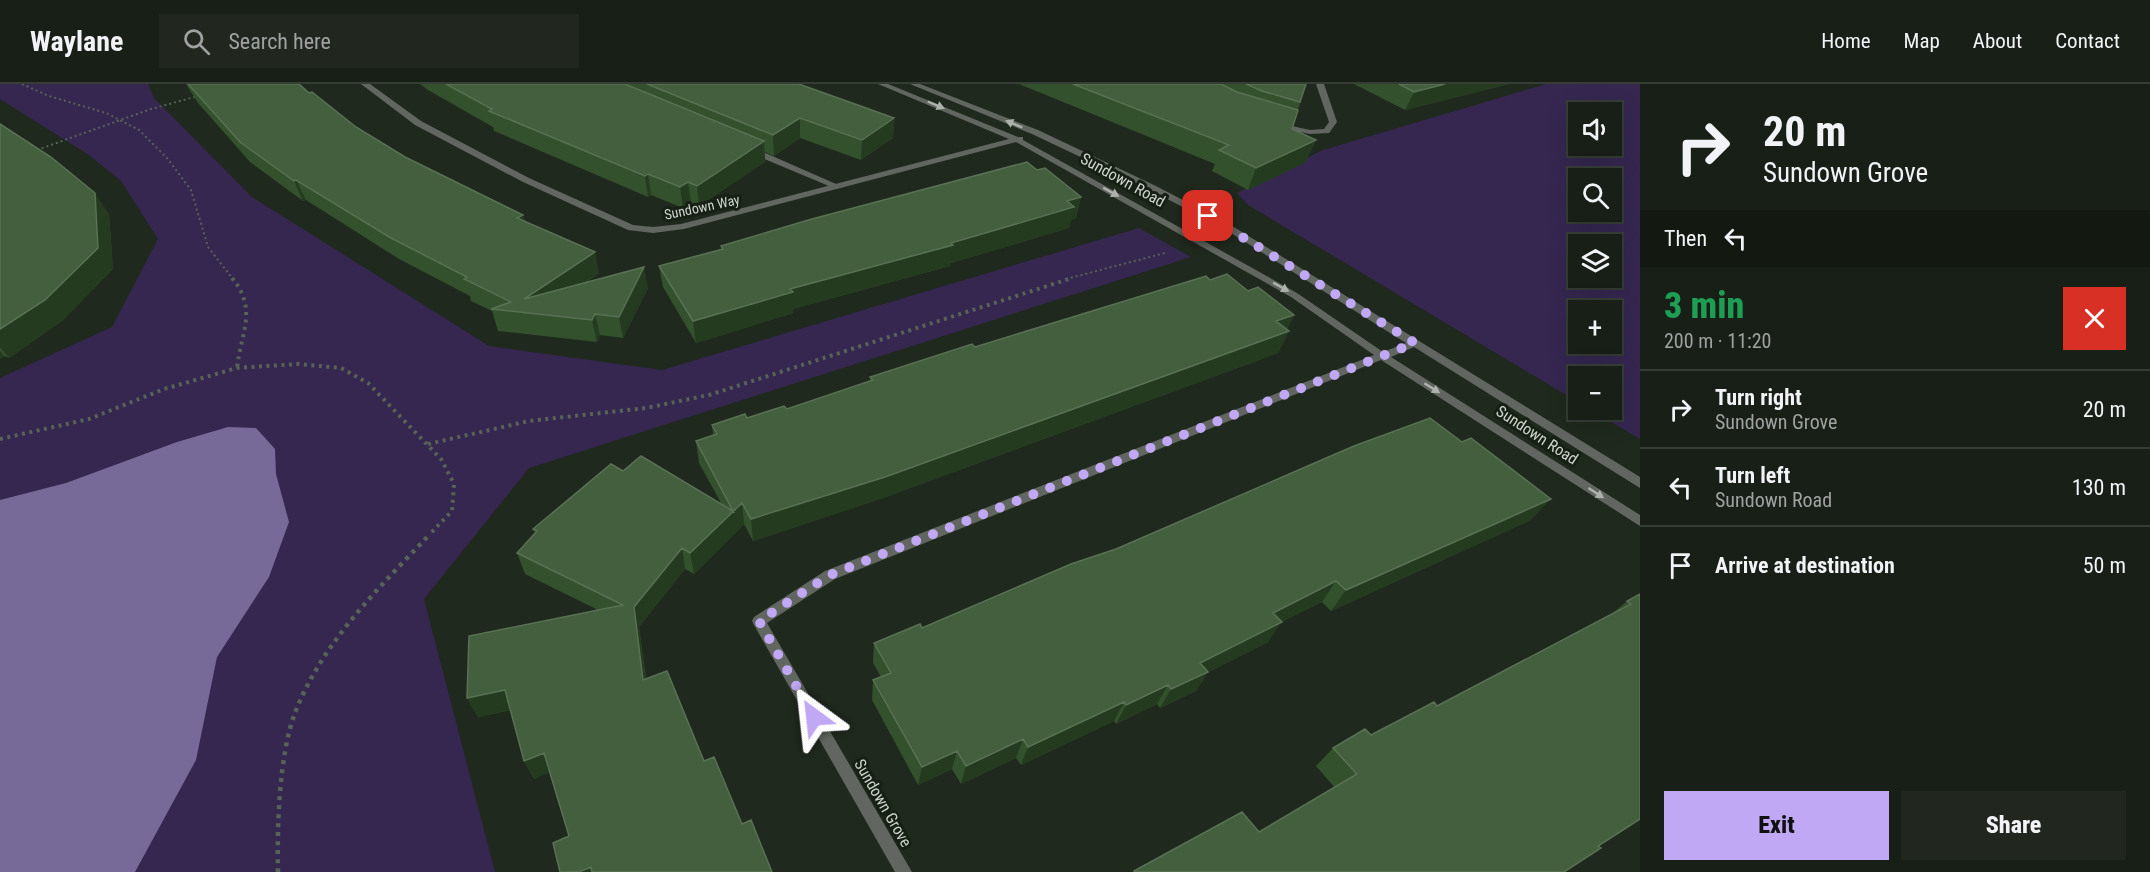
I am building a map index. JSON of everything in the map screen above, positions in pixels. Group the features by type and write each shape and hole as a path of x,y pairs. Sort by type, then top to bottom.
{"street":[{"name":"Sundown Way","path":"365,84 418,123 526,180 631,228 652,230 681,227 838,187 1018,140 1035,132"},
{"name":"Sundown Road","path":"882,84 1018,140 1294,295 1382,356 1640,520"},
{"name":"Sundown Road","path":"914,84 1035,132 1153,188 1226,226 1640,483"},
{"path":"1274,123 1310,132 1326,131 1333,122 1320,84"},
{"path":"743,147 838,187"},
{"name":"Sundown Grove","path":"903,872 759,621 830,575 1415,343"}],"path":[{"path":"22,84 34,91 122,119 146,134 194,194 211,254 233,276 247,310 238,350 237,368"},
{"path":"32,152 122,119 208,93"},
{"path":"427,444 529,421 646,408 709,395 928,326 1036,287 1166,253"},
{"path":"0,439 89,418 164,389 237,368 297,364 341,368 368,383 441,459 454,484 452,511 358,610 325,657 295,713 282,775 278,838 279,872"}],"shaded area":[{"path":"0,84 148,84 154,98 252,197 489,346 662,370 1139,228 1191,257 529,468 424,599 495,872 0,872 0,378 112,327 158,239 121,181 89,155 0,99"},
{"path":"1546,84 1640,84 1640,439 1608,420 1622,420 1622,366 1568,366 1568,396 1248,205 1237,193 1323,150"},
{"path":"228,427 256,428 275,449 276,474 289,522 269,577 217,657 196,760 135,872 0,872 0,500 66,483 177,442"}],"building":[{"path":"188,84 299,84 356,127 405,157 523,215 517,218 595,252 524,299 644,267 619,317 595,314 592,320 491,309 511,302 464,279 467,277 391,238 296,180 294,181 240,142"},
{"path":"446,84 625,84 764,141 697,186 688,182 680,187 648,174 645,176 489,111 492,109"},
{"path":"647,84 799,84 894,118 862,140 800,118 773,135"},
{"path":"1073,84 1221,84 1237,92 1298,110 1292,129 1316,140 1256,168 1219,150 1229,145"},
{"path":"1246,84 1306,84 1300,102"},
{"path":"1399,84 1445,84 1414,92"},
{"path":"0,124 51,157 95,193 98,248 45,300 0,329"},
{"path":"1027,162 1037,170 1045,168 1081,197 1067,201 1074,207 951,243 953,245 790,289 793,292 693,321 659,266 723,249 721,246 812,219"},
{"path":"1227,274 1248,291 1258,287 1294,315 1276,321 1289,331 885,477 751,519 742,503 690,553 682,548 634,607 643,680 667,671 704,761 714,757 742,824 751,820 772,872 592,872 591,867 579,872 560,872 553,843 569,836 544,753 524,761 505,690 467,698 469,636 623,605 517,553 537,531 533,529 611,464 623,471 641,456 733,511 696,441 717,434 712,425 745,414 747,418 784,406 787,409 873,380 870,377 972,344 975,347 1206,276 1210,280"},
{"path":"1430,418 1462,442 1471,438 1551,499 1346,590 1336,581 1273,613 1282,622 1200,663 1208,672 1171,689 1168,685 1126,705 1124,702 1028,747 1023,739 966,766 957,751 922,767 873,680 891,673 874,643 920,624 922,628 1071,564 1116,549 1354,446"},
{"path":"1640,594 1640,819 1598,846 1601,848 1564,872 1134,871 1242,812 1259,832 1357,774 1333,748 1365,729 1371,735 1434,702 1437,706 1631,604 1627,601"}],"route":[{"path":"814,717 759,621 830,575 1415,343 1208,216"}]}
